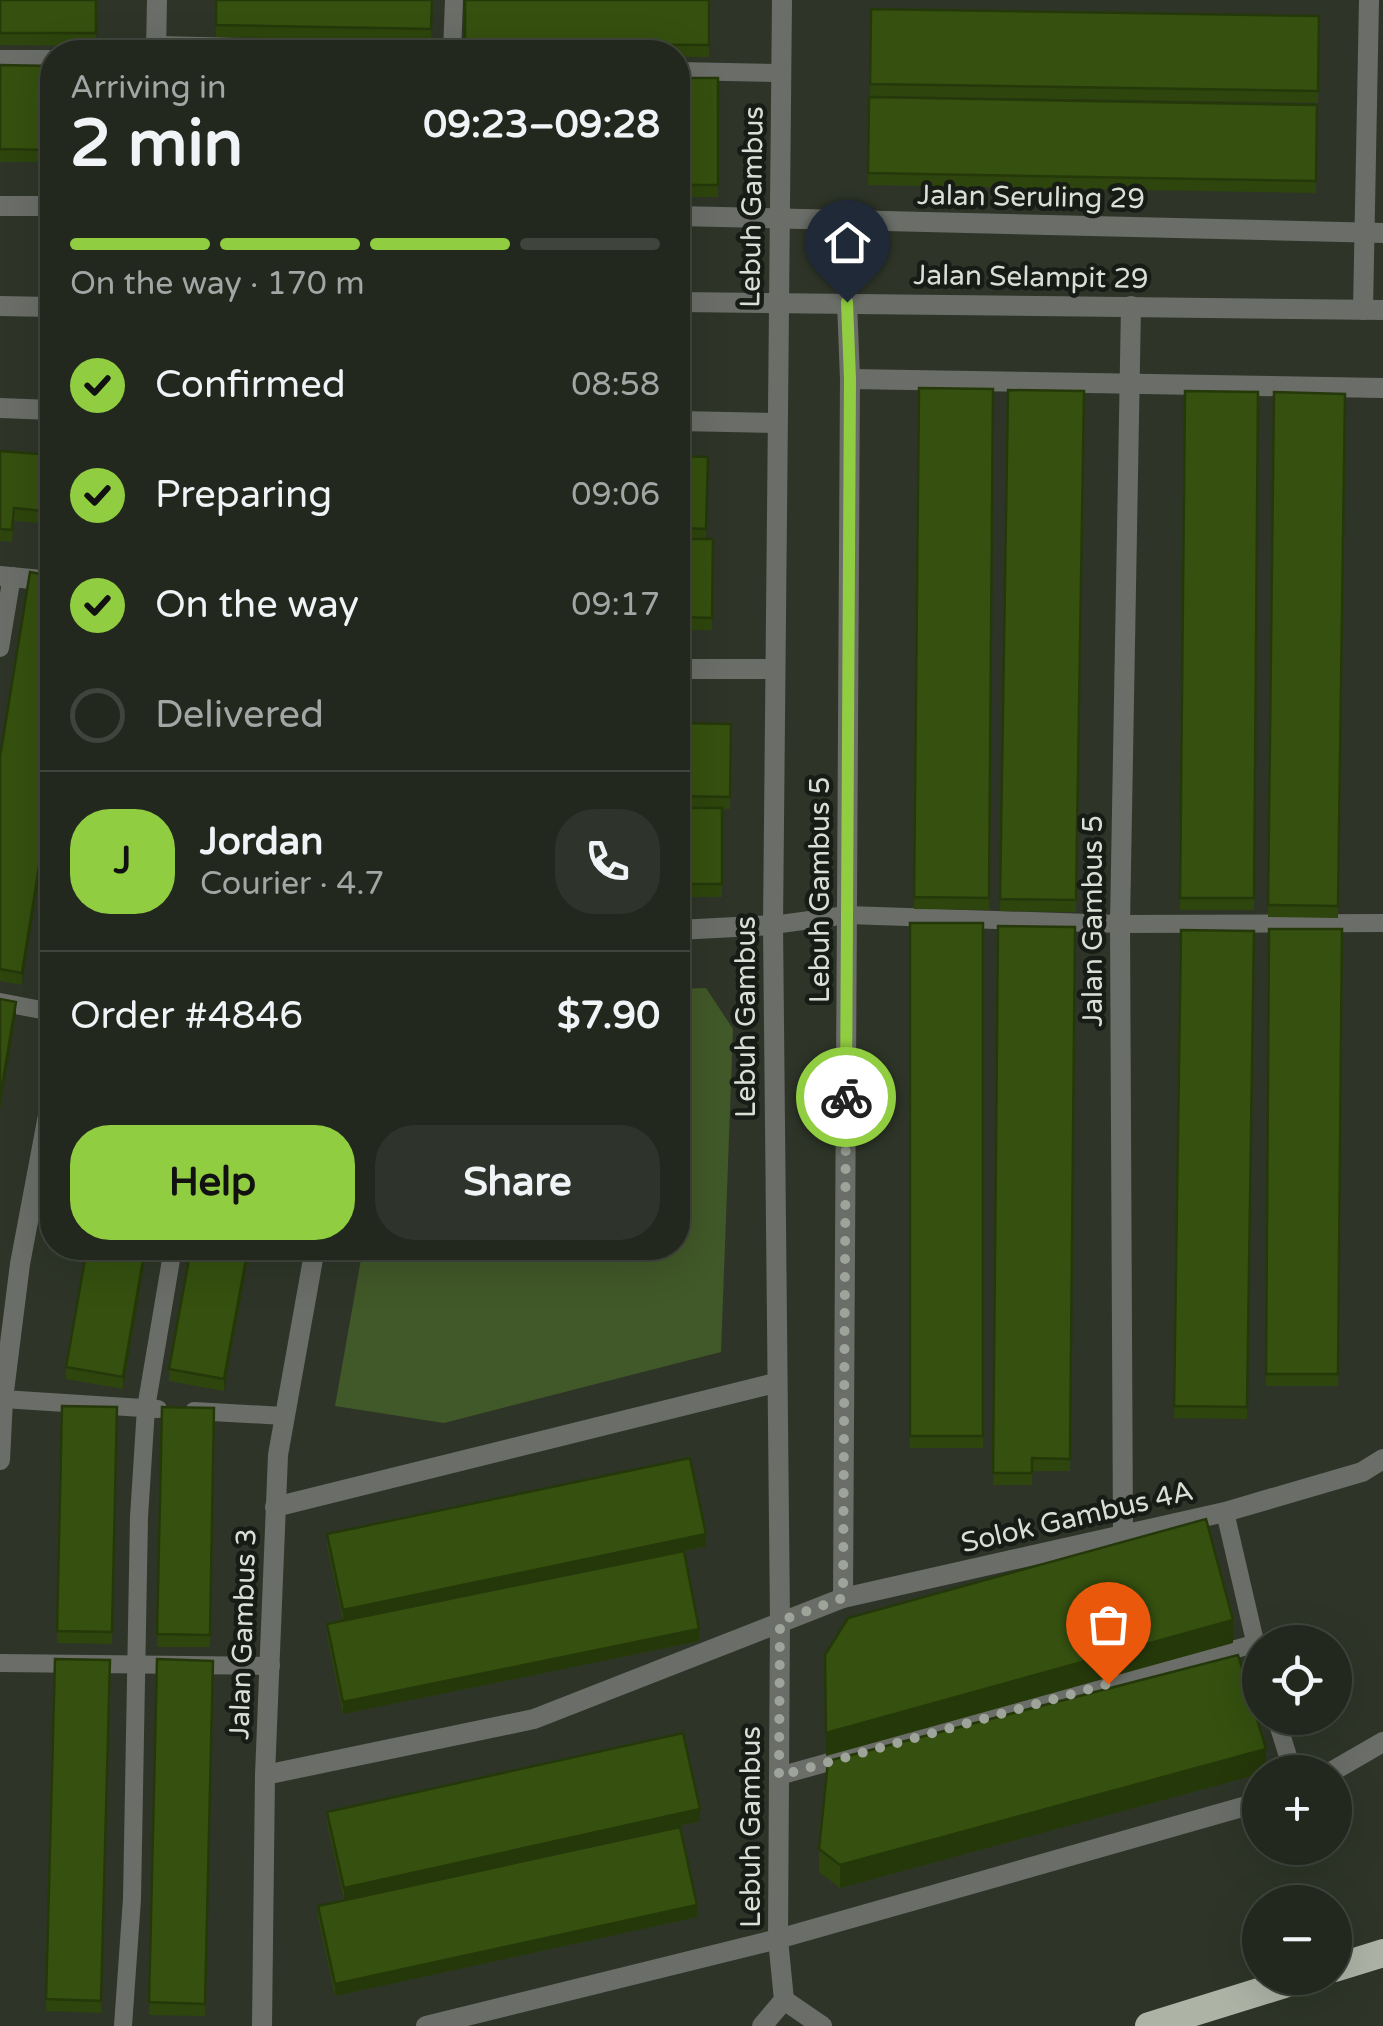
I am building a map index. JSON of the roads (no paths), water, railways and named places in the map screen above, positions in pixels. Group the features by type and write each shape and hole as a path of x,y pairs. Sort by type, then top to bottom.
{"highway":[{"path":"1352,1963 1383,1953"},
{"path":"1149,2026 1249,1995"}],"street":[{"path":"156,0 156,40"},
{"name":"Lebuh Gambus","path":"782,0 773,925 780,1621 778,1939 784,2000"},
{"path":"1369,0 1373,310"},
{"path":"0,206 40,206"},
{"name":"Jalan Seruling 29","path":"690,216 1374,232"},
{"name":"Jalan Selampit 29","path":"690,302 1373,310"},
{"name":"Lebuh Gambus 5","path":"843,1598 850,379 847,302"},
{"path":"0,306 40,307"},
{"name":"Jalan Gambus 5","path":"1122,1536 1120,924 1131,306"},
{"path":"850,379 1383,388"},
{"path":"0,408 40,410"},
{"path":"690,421 777,422"},
{"path":"6,576 40,580"},
{"path":"690,669 773,669"},
{"path":"690,929 773,925"},
{"path":"0,1460 20,1264 40,1158"},
{"name":"Jalan Gambus 3","path":"262,2026 265,1774 275,1507 284,1416 313,1260"},
{"path":"275,1507 775,1383"},
{"name":"Solok Gambus 4A","path":"265,1774 534,1720 843,1598 1225,1512 1362,1472 1383,1459"},
{"path":"1352,1760 1383,1742"},
{"path":"426,2026 778,1939 1242,1807"},
{"path":"762,2026 784,2000 822,2026"}],"lane":[{"path":"452,40 454,0"},
{"path":"0,59 40,59"},
{"path":"690,71 780,73"},
{"path":"0,648 6,576"},
{"path":"773,925 847,915 1120,924 1383,922"},
{"path":"0,1002 40,1010"},
{"path":"123,2026 132,1899 138,1517 146,1408 171,1260"},
{"path":"4,1399 284,1416"},
{"path":"1225,1512 1250,1625"},
{"path":"779,1776 1242,1647"},
{"path":"0,1663 271,1666"}]}
